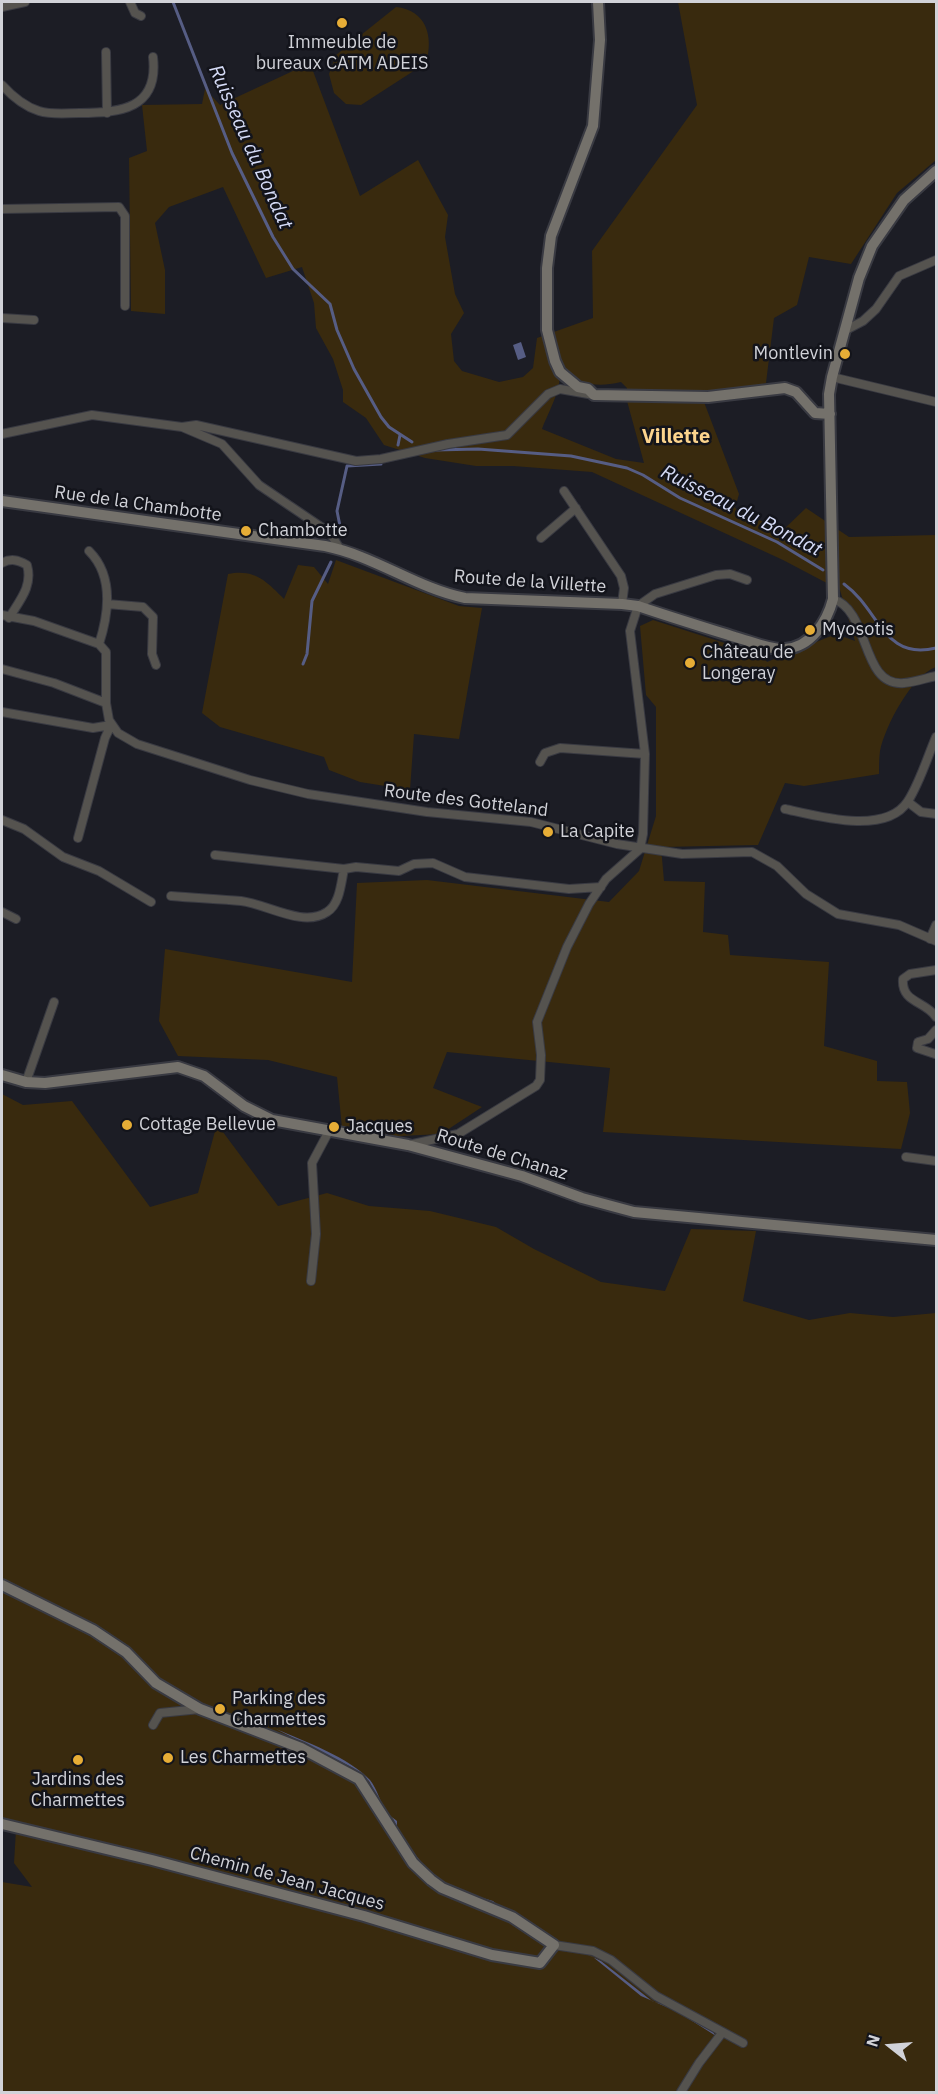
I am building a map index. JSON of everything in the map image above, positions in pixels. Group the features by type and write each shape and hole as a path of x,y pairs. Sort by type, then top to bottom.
{"street":[{"path":"2,7 25,2"},
{"path":"130,2 135,13 141,16"},
{"path":"594,395 588,389 578,387 560,372 555,361 547,330 547,268 551,236 593,126 600,40 598,2"},
{"path":"106,52 107,113"},
{"path":"2,85 14,98 38,110 52,113 122,111 134,105 153,82 153,57"},
{"name":"Route de la Villette","path":"340,549 448,594 465,598 638,606 758,644 783,649 799,645 813,635 829,614 833,599 830,414 832,377 858,278 872,246 904,200 936,171"},
{"path":"2,209 119,207 125,216 125,306"},
{"path":"844,331 863,321 876,309 899,276 936,260"},
{"path":"2,318 34,321"},
{"path":"832,377 936,402"},
{"path":"182,427 196,425 356,461 381,459 448,444 507,435 528,416 538,401 560,389 594,395 708,397 786,388 796,392 815,413 830,414"},
{"path":"2,434 92,415 182,427 222,444 259,485 330,533 340,549"},
{"path":"564,491 621,576 624,588 622,604"},
{"name":"Rue de la Chambotte","path":"2,501 340,549"},
{"path":"541,538 576,508"},
{"path":"89,551 99,561 108,593 99,644"},
{"path":"2,563 8,559 18,561 27,565 30,574 29,585 5,616 41,624 99,644 106,652 106,703 111,725 105,738 78,838"},
{"path":"408,1145 458,1134 536,1086 541,1071 537,1022 567,947 601,887 640,849 644,834 645,754 630,631 638,606 655,594 716,575 730,574 747,580"},
{"path":"833,599 843,603 851,610 872,664 882,674 895,682 903,683 936,676"},
{"path":"107,604 143,607 153,617 152,654 156,665"},
{"path":"2,669 54,683 106,703"},
{"path":"2,712 93,728 111,725"},
{"name":"Route des Gotteland","path":"111,725 126,740 136,744 275,787 404,809 531,822 640,849 682,854 752,852 777,866 806,894 838,914 888,922 933,940"},
{"path":"785,809 832,819 856,821 897,813 908,802 936,737"},
{"path":"540,762 545,753 560,748 645,754"},
{"path":"908,802 921,812 936,814"},
{"path":"2,820 24,829 63,857 99,871 151,902"},
{"path":"215,855 344,870 356,867 399,871 414,864 433,863 465,878 569,889 601,887"},
{"path":"171,896 244,901 301,916 315,916 327,912 333,906 344,870"},
{"path":"2,912 16,919"},
{"path":"933,940 936,925"},
{"path":"936,970 910,974 903,980 902,987 905,994 927,1007 936,1017"},
{"path":"26,1082 54,1002"},
{"path":"935,1054 917,1048 918,1042 928,1039 936,1030"},
{"name":"Route de Chanaz","path":"2,1075 26,1082 45,1083 178,1067 204,1076 244,1106 266,1117 408,1145 522,1176 582,1198 634,1212 936,1240"},
{"path":"311,1281 316,1234 312,1163 329,1131"},
{"path":"906,1157 936,1161"},
{"path":"2,1584 93,1630 126,1652 156,1683 200,1709 301,1748 359,1779 413,1863 442,1888 512,1917 554,1945 593,1951 611,1960 656,1996 743,2043"},
{"path":"153,1725 160,1713 200,1709"},
{"name":"Chemin de Jean Jacques","path":"2,1824 152,1860 364,1916 492,1955 540,1963 554,1945"},
{"path":"681,2092 722,2032"}],"shaded area":[{"path":"678,2 936,2 936,160 897,193 851,264 809,257 797,305 774,318 766,383 704,402 739,494 735,508 782,531 806,508 849,537 936,535 936,667 918,680 909,691 887,728 880,751 879,774 804,786 785,783 758,845 661,847 664,881 705,882 703,932 728,935 730,955 829,962 824,1046 877,1061 877,1081 907,1082 910,1113 901,1149 603,1132 610,1068 447,1052 433,1088 482,1107 441,1134 381,1137 342,1128 337,1077 268,1060 178,1056 159,1021 165,949 352,982 357,883 427,880 609,902 639,871 656,816 656,707 646,695 640,626 653,620 762,655 767,662 836,634 855,641 840,590 783,560 592,472 513,466 476,466 425,458 384,445 366,418 343,402 343,390 333,359 316,328 314,303 302,267 266,278 223,187 169,207 155,223 165,270 165,314 131,311 129,158 147,151 142,105 202,104 205,89 220,105 310,63 360,196 418,160 448,215 445,237 455,294 464,313 451,334 454,361 462,371 499,382 523,377 533,368 537,338 593,318 592,251 697,105","holes":["560,369 589,383 603,385 621,382 627,388 627,401 644,463 616,459 542,429 557,393"]},
{"path":"396,7 414,13 425,26 429,43 426,63 361,105 346,104 334,93 329,74 336,55"},
{"path":"336,560 459,606 482,608 459,739 414,734 410,790 360,782 329,770 324,757 220,727 202,713 228,574 253,575 284,599 298,565 314,567 328,584"},
{"path":"2,1094 23,1105 72,1101 150,1207 198,1193 217,1124 278,1206 327,1193 369,1206 430,1211 496,1227 534,1249 601,1282 665,1291 691,1229 756,1231 743,1301 809,1320 850,1313 893,1317 936,1313 936,2092 2,2092 2,1882 32,1887 14,1863 16,1830 2,1820"}],"water":[{"path":"521,342 526,357 518,360 513,345"},
{"path":"276,1729 351,1764 370,1780 385,1809 397,1821 397,1829 426,1867 447,1884 493,1901 506,1912 492,1903 458,1892 435,1879 416,1861 396,1830 394,1820 385,1813 369,1781 353,1768"},
{"path":"594,1957 601,1961 651,2000 641,1996"},
{"path":"654,2002 679,2010 716,2036 678,2012"}],"waterway":[{"name":"Ruisseau du Bondat","path":"173,2 232,153 273,237 293,269 330,304 337,330 354,369 381,417 389,427 412,442"},
{"path":"398,445 400,435"},
{"name":"Ruisseau du Bondat","path":"435,450 478,449 571,456 627,468 680,498 777,542 823,570"},
{"path":"340,526 337,511 347,466 381,464"},
{"path":"303,664 307,654 312,601 331,562"},
{"name":"Ruisseau du Bondat","path":"844,584 893,640 904,647 918,650 936,648"}],"place":[{"name":"Immeuble de bureaux CATM ADEIS","path":"342,23"},
{"name":"Montlevin","path":"845,354"},
{"name":"Chambotte","path":"246,531"},
{"name":"Myosotis","path":"810,630"},
{"name":"Château de Longeray","path":"690,663"},
{"name":"La Capite","path":"548,832"},
{"name":"Cottage Bellevue","path":"127,1125"},
{"name":"Jacques","path":"334,1127"},
{"name":"Parking des Charmettes","path":"220,1709"},
{"name":"Les Charmettes","path":"168,1758"},
{"name":"Jardins des Charmettes","path":"78,1760"}],"district":[{"name":"Villette","path":"676,437"}]}
